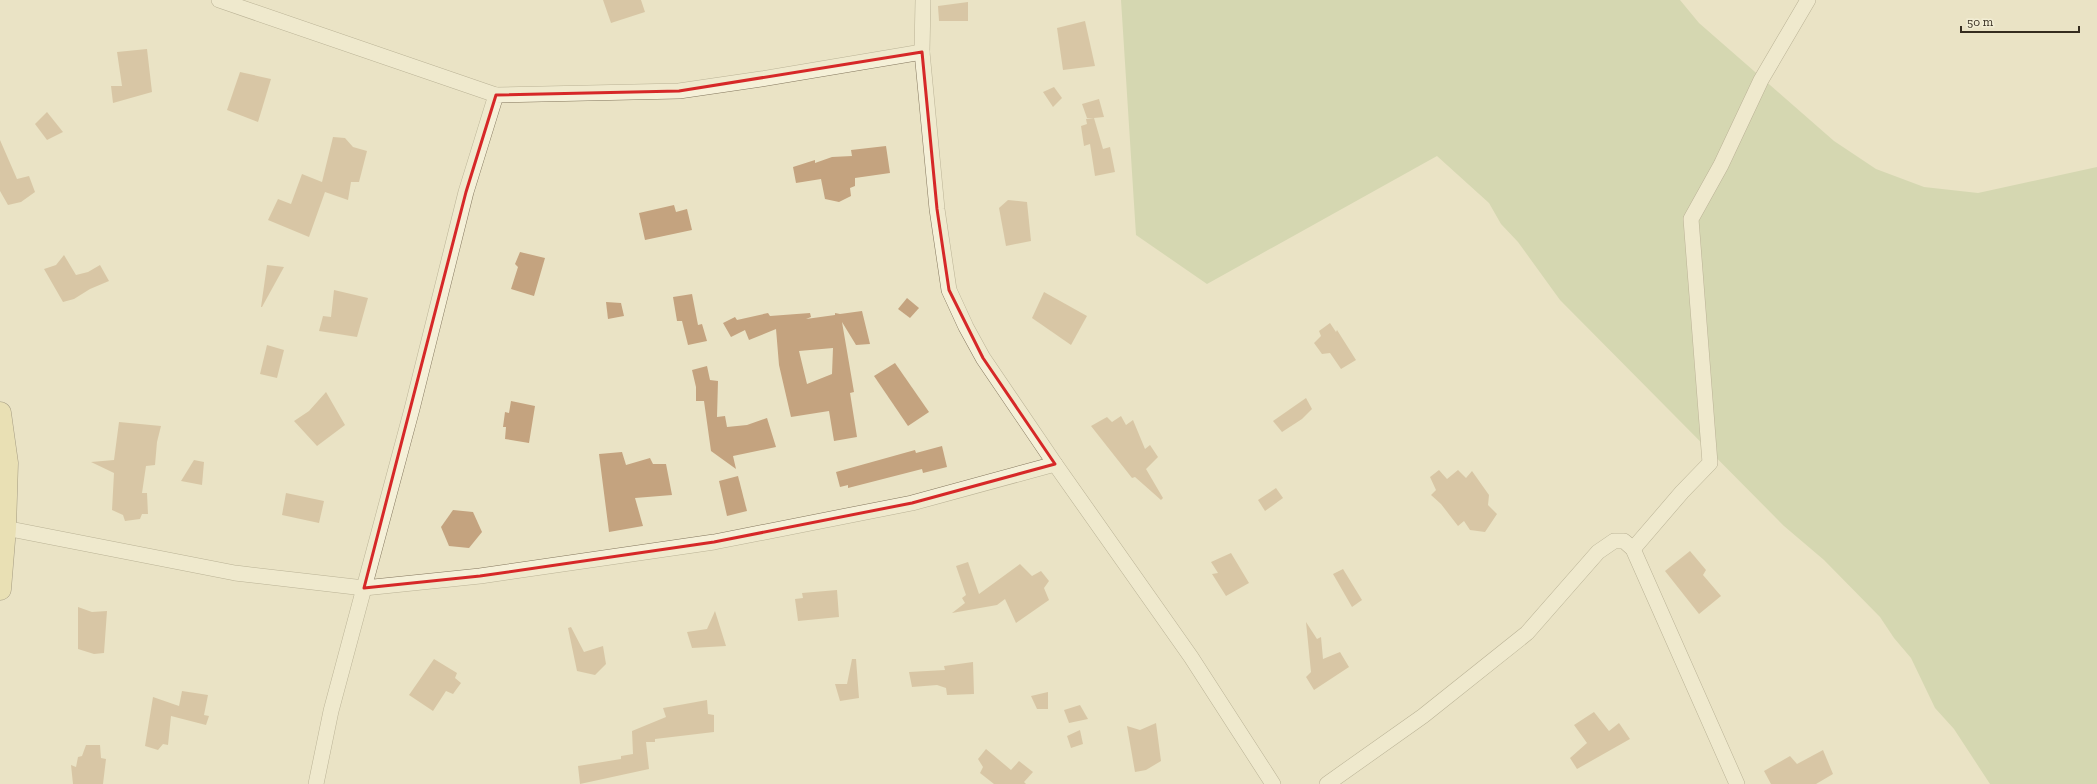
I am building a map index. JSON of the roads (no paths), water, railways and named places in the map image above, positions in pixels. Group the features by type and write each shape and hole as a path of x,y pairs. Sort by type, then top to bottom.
{"main road":[{"path":"0,413 7,462 5,528 0,589"}],"street":[{"path":"219,0 496,95 679,90 761,79 922,52"},
{"path":"923,0 922,52 938,216 949,290 966,327 984,358 1055,464 1191,657 1273,784"},
{"path":"1633,549 1682,492 1710,463 1691,219 1721,165 1761,80 1808,0"},
{"path":"316,784 331,711 412,409 466,192 496,95"},
{"path":"5,528 235,573 364,588 480,576 714,542 912,502 1055,464"},
{"path":"1327,784 1423,716 1527,633 1598,552 1614,541 1624,541 1633,549 1737,784"}]}
